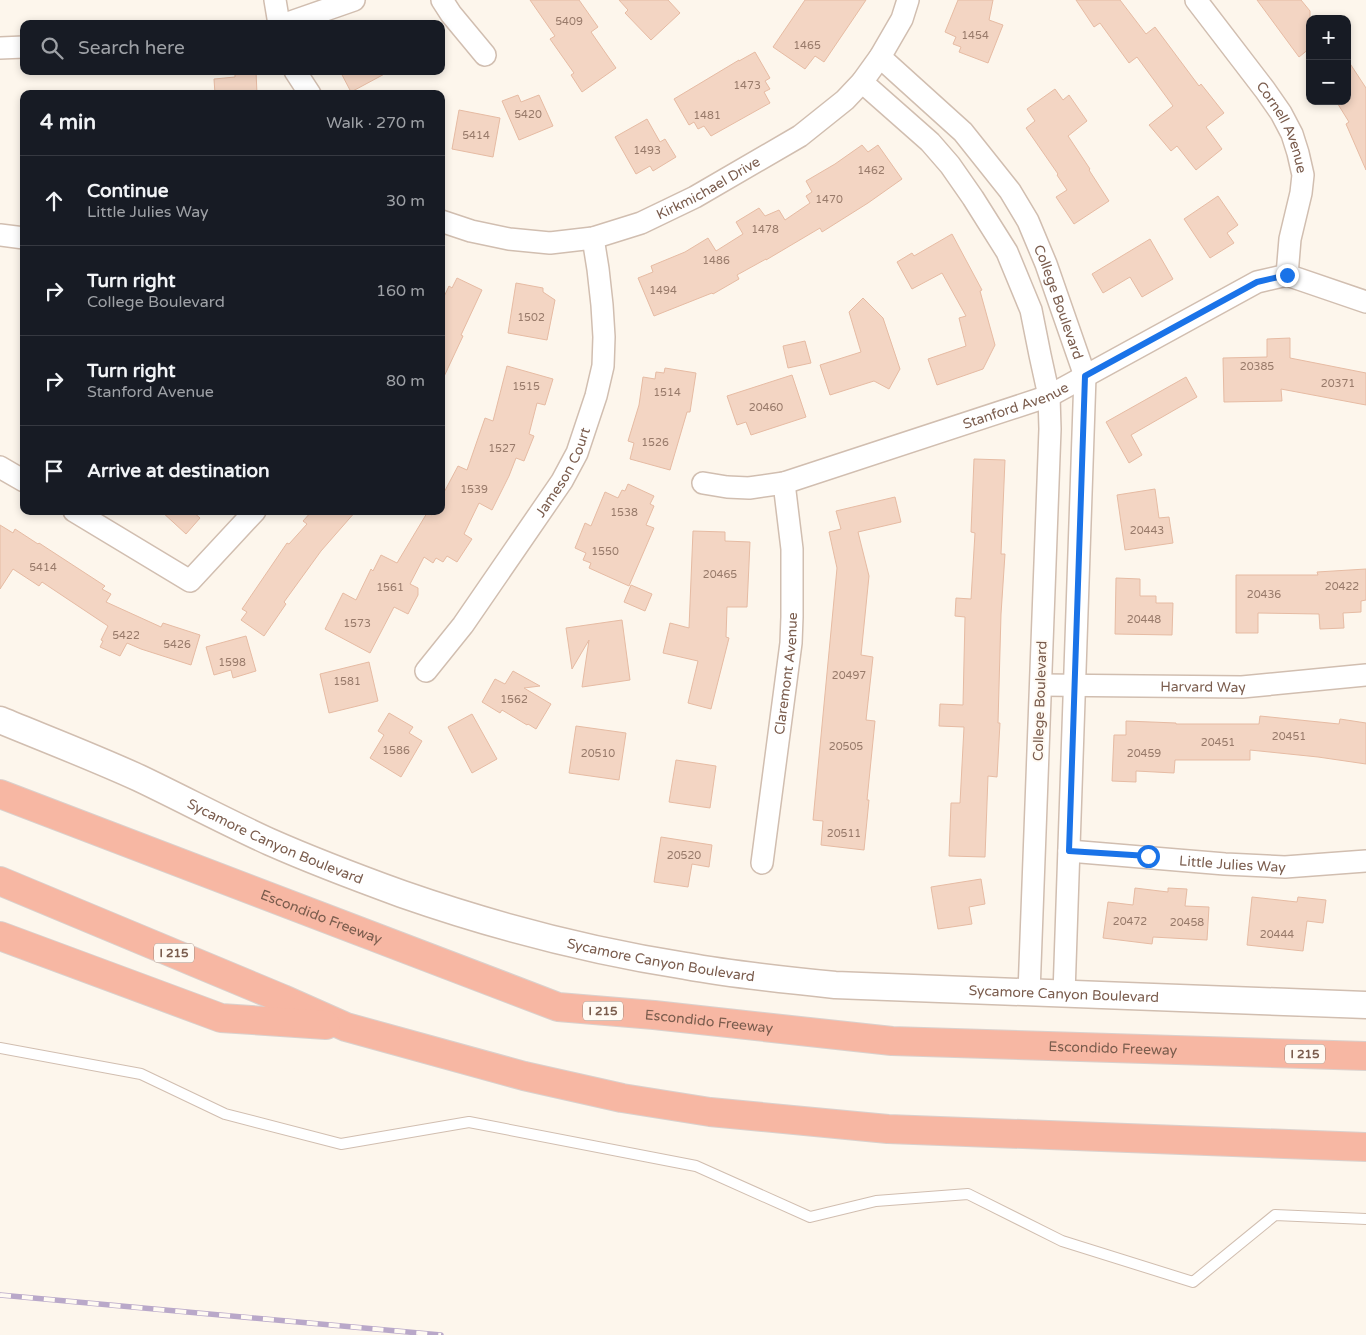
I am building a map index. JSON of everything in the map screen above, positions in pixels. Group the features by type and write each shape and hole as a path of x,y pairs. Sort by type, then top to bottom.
{"highway":[{"name":"Escondido Freeway","path":"0,794 558,1007 654,1014 892,1041 1366,1056"},
{"name":"I 215","path":"0,882 210,968 346,1027 524,1076 622,1098 710,1112 888,1129 1366,1147"},
{"path":"0,936 221,1018 346,1027"}],"street":[{"path":"275,0 278,20"},
{"path":"296,20 354,0"},
{"path":"442,0 450,14 485,56"},
{"name":"Kirkmichael Drive","path":"445,222 471,231 509,239 550,243 593,238 641,223 695,197 800,136 845,100 862,82 880,57 902,19 908,0"},
{"name":"Cornell Avenue","path":"1196,0 1281,113 1292,134 1298,152 1303,175 1302,193 1290,238 1287,275"},
{"path":"0,48 20,47"},
{"name":"College Boulevard","path":"880,57 963,132 1010,191 1028,221 1046,264 1085,376 1064,994"},
{"path":"298,75 307,90"},
{"name":"College Boulevard","path":"862,82 930,142 950,165 1007,252 1032,310 1049,396 1050,429 1029,993"},
{"path":"0,235 20,238"},
{"name":"Jameson Court","path":"426,671 463,626 562,481 576,452 591,412 603,366 602,305 593,238"},
{"path":"1287,275 1366,302"},
{"name":"Stanford Avenue","path":"703,483 749,488 784,483 1049,396 1257,282 1287,275"},
{"path":"0,466 20,478"},
{"name":"Claremont Avenue","path":"762,863 791,642 792,549 784,483"},
{"path":"81,515 190,581 251,515"},
{"name":"Harvard Way","path":"1041,685 1242,687 1366,675"},
{"name":"Sycamore Canyon Boulevard","path":"0,720 137,777 272,843 352,875 487,921 566,942 636,957 752,976 835,985 1366,1005"},
{"name":"Little Julies Way","path":"1069,851 1286,867 1366,861"}],"lane":[{"path":"0,1048 141,1074 225,1114 340,1144 470,1122 696,1166 810,1217 876,1201 968,1194 1062,1241 1193,1282 1275,1215 1366,1218"}],"building":[{"path":"530,0 579,0 598,27 591,32 616,68 582,92 571,75 574,73 550,39 555,36"},
{"path":"619,0 668,0 680,13 651,40 625,13 628,10"},
{"path":"805,0 866,0 824,62 815,56 805,69 773,47"},
{"path":"958,0 993,0 989,20 1003,25 988,63 959,52 961,47 953,44 956,37 945,32"},
{"path":"1076,0 1120,0 1146,34 1155,27 1199,86 1201,84 1224,113 1206,127 1222,149 1196,170 1177,146 1171,151 1149,125 1173,106 1137,57 1129,63 1100,23 1094,27"},
{"path":"1257,0 1301,0 1310,11 1310,15 1306,15 1306,51 1299,57"},
{"path":"755,52 770,78 765,81 770,89 764,92 770,103 711,136 704,126 698,129 694,122 689,125 674,99"},
{"path":"1351,65 1366,88 1366,170 1346,124 1349,122 1338,105 1351,105"},
{"path":"235,75 256,75 257,90 215,90 214,79 235,77"},
{"path":"342,75 383,75 355,90 350,90"},
{"path":"1055,89 1063,100 1069,95 1087,121 1068,136 1109,201 1074,224 1056,197 1067,190 1026,128 1035,121 1027,109"},
{"path":"518,95 521,102 539,95 553,126 519,140 502,101"},
{"path":"459,110 500,118 493,157 452,149"},
{"path":"647,119 660,142 665,139 676,157 653,171 650,166 636,174 615,137"},
{"path":"862,145 868,152 878,145 902,179 822,232 820,228 737,275 739,279 713,294 654,316 638,278 653,272 651,266 685,252 708,238 716,251 743,234 736,222 759,208 765,216 779,210 785,220 810,203 806,196 812,192 806,181"},
{"path":"1218,196 1238,225 1227,233 1234,243 1210,258 1184,219"},
{"path":"952,234 982,290 980,291 995,345 983,369 937,385 928,359 966,346 959,318 966,316 942,273 912,289 897,262 912,253 914,256"},
{"path":"1150,239 1173,279 1142,297 1130,277 1103,293 1092,274"},
{"path":"457,278 482,290 445,374 445,294 449,286 452,288"},
{"path":"516,283 543,288 543,292 555,300 547,340 508,333"},
{"path":"863,298 883,318 900,369 889,389 874,381 830,395 820,365 861,352 849,312"},
{"path":"1290,338 1290,358 1366,373 1366,405 1281,389 1282,401 1224,402 1223,358 1267,357 1267,339"},
{"path":"805,341 811,363 788,368 783,346"},
{"path":"507,366 553,379 545,405 537,403 529,434 534,436 524,461 516,458 492,510 479,503 464,534 472,539 457,562 447,556 443,562 436,558 433,563 424,557 410,584 418,588 418,595 408,614 394,607 370,653 325,629 343,593 356,600 371,569 373,571 381,555 397,563 426,515 445,515 445,490 458,466 467,470 485,418 493,421"},
{"path":"665,368 696,373 690,412 687,412 670,470 630,459 634,443 628,441 639,405 643,377 655,379 656,372 664,373"},
{"path":"792,375 806,417 751,435 746,422 737,425 727,396"},
{"path":"1186,377 1197,397 1131,435 1142,455 1129,463 1106,422"},
{"path":"974,459 1005,460 1001,554 1005,554 1001,614 998,723 1000,723 997,777 988,776 985,857 949,856 951,803 960,803 964,727 939,726 940,704 963,705 965,617 955,616 956,598 971,599 975,533 971,532"},
{"path":"628,484 654,496 650,504 654,506 646,525 654,528 629,586 589,568 591,563 583,560 586,553 575,548 585,523 591,526 605,492 618,498 622,490 625,491"},
{"path":"1155,489 1159,518 1169,517 1173,543 1125,550 1117,495"},
{"path":"895,497 901,522 858,532 869,576 861,655 873,657 866,720 875,721 864,850 821,845 823,821 813,820 837,568 829,532 841,529 836,511"},
{"path":"165,515 197,515 200,518 186,534"},
{"path":"308,515 352,515 321,551 284,602 286,604 264,636 241,620 247,612 242,609 287,543 289,544 307,524 303,521"},
{"path":"0,525 13,533 15,529 105,586 102,589 111,594 106,602 161,627 163,623 200,635 191,665 127,643 120,656 100,647 103,641 101,640 108,626 42,582 39,586 13,569 0,589"},
{"path":"693,531 725,532 725,541 750,542 747,607 727,607 726,637 729,638 711,709 688,703 698,661 663,653 670,623 689,628"},
{"path":"1366,569 1366,600 1361,601 1361,612 1343,613 1344,628 1320,629 1319,614 1258,613 1258,633 1236,633 1236,575 1318,575 1317,572"},
{"path":"1116,578 1140,579 1140,596 1156,596 1156,603 1173,603 1172,635 1115,634"},
{"path":"631,585 652,594 645,611 624,602"},
{"path":"622,620 630,680 582,687 589,640 572,669 566,628"},
{"path":"246,636 256,671 233,678 231,670 214,675 206,647"},
{"path":"369,662 378,701 329,713 320,674"},
{"path":"513,671 540,686 524,688 551,704 536,729 502,710 500,713 482,702 495,679 505,684"},
{"path":"389,713 413,727 409,733 422,741 401,777 370,758 384,735 378,731"},
{"path":"472,714 497,759 472,773 448,727"},
{"path":"1260,716 1339,724 1340,719 1366,723 1366,764 1250,750 1250,760 1175,760 1174,773 1136,771 1136,782 1112,781 1114,735 1126,735 1126,721 1176,724 1259,724"},
{"path":"576,726 626,733 619,780 569,773"},
{"path":"676,760 716,766 710,808 669,802"},
{"path":"661,837 712,845 709,867 692,864 688,887 654,882"},
{"path":"981,879 985,904 969,907 972,924 938,929 931,887"},
{"path":"1135,888 1168,892 1168,888 1187,889 1185,906 1209,907 1207,940 1153,937 1152,944 1103,938 1108,902 1133,905"},
{"path":"1252,897 1297,902 1298,897 1326,900 1323,923 1307,921 1303,951 1247,945"}],"railway":[{"path":"0,1295 441,1335"}],"route":[{"path":"1148,856 1069,851 1085,376 1257,282 1287,275"}]}
